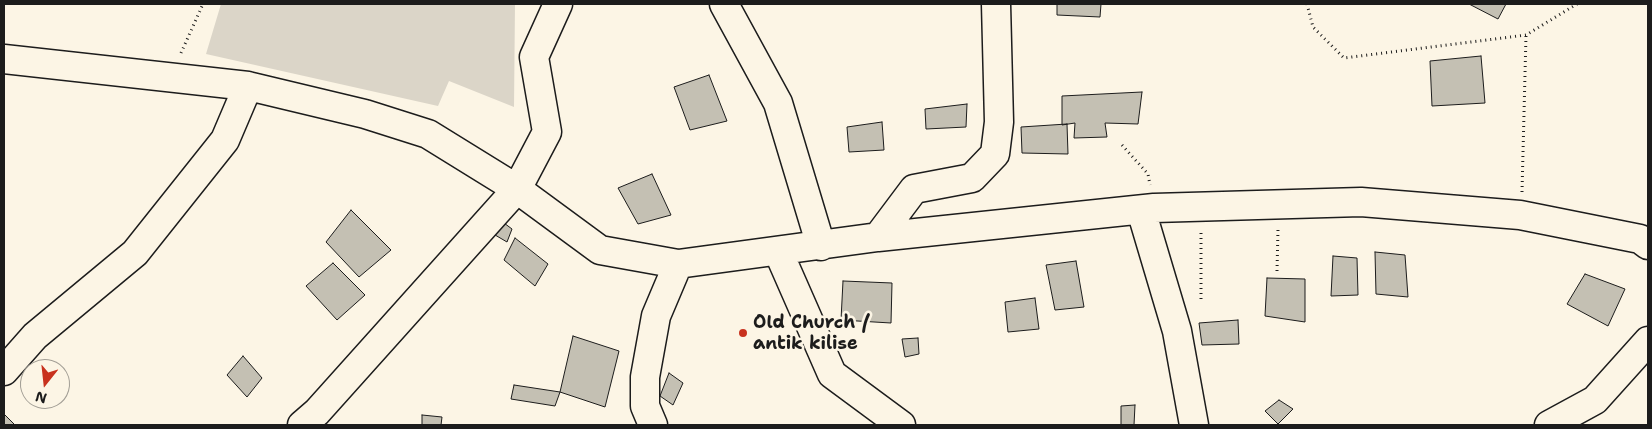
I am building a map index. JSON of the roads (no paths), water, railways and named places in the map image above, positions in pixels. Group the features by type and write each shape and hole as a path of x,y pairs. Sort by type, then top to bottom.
{"street":[{"path":"302,425 317,412 517,189 547,132 534,57 558,4"},
{"path":"724,4 778,103 821,246"},
{"path":"878,237 914,189 972,178 994,154 1000,122 996,4"},
{"path":"4,59 248,86 365,114 428,134 517,189 600,250 678,264 878,237 1148,209 1361,202 1520,215 1640,239 1648,245"},
{"path":"4,371 35,336 135,253 225,140 248,86"},
{"path":"1148,209 1177,331 1194,425"},
{"path":"778,251 832,374 901,425"},
{"path":"653,425 645,406 645,377 656,316 678,264"},
{"path":"1549,425 1595,400 1648,341"}],"place":[{"name":"Old Church / antik kilise","path":"743,333"}]}
